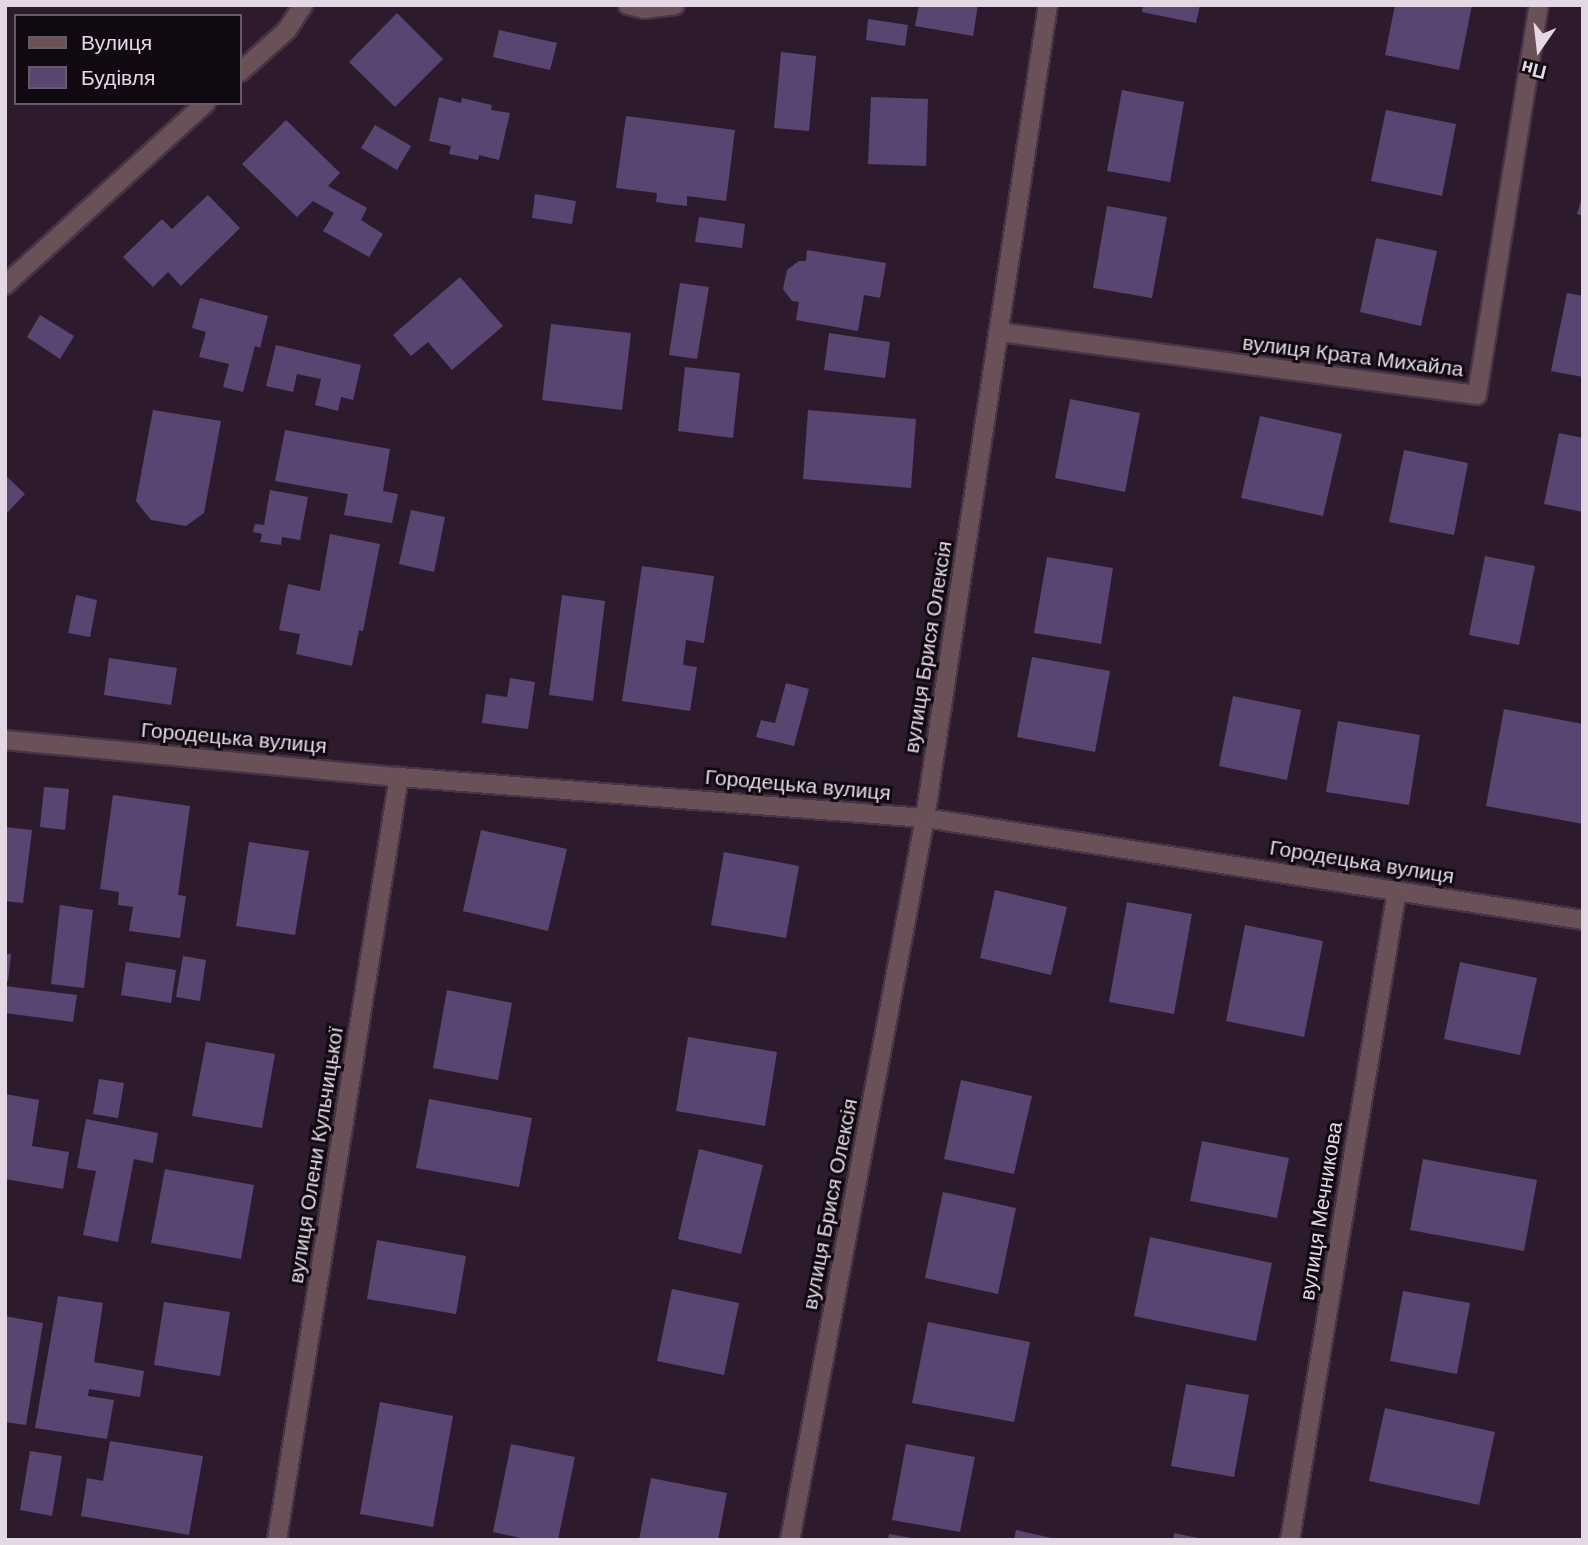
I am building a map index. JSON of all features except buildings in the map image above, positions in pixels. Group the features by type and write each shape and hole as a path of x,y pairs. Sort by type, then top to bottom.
{"street":[{"path":"242,70 287,30 303,5"},
{"path":"628,5 644,9 675,5"},
{"name":"вулиця Брися Олексія","path":"790,1540 925,818 1048,5"},
{"name":"вулиця Крата Михайла","path":"999,332 1477,395 1539,5"},
{"path":"5,285 204,105"},
{"name":"Городецька вулиця","path":"5,740 399,777 925,818 1583,920"},
{"name":"вулиця Олени Кульчицької","path":"277,1540 399,777"},
{"name":"вулиця Мечникова","path":"1290,1540 1397,890"}]}
